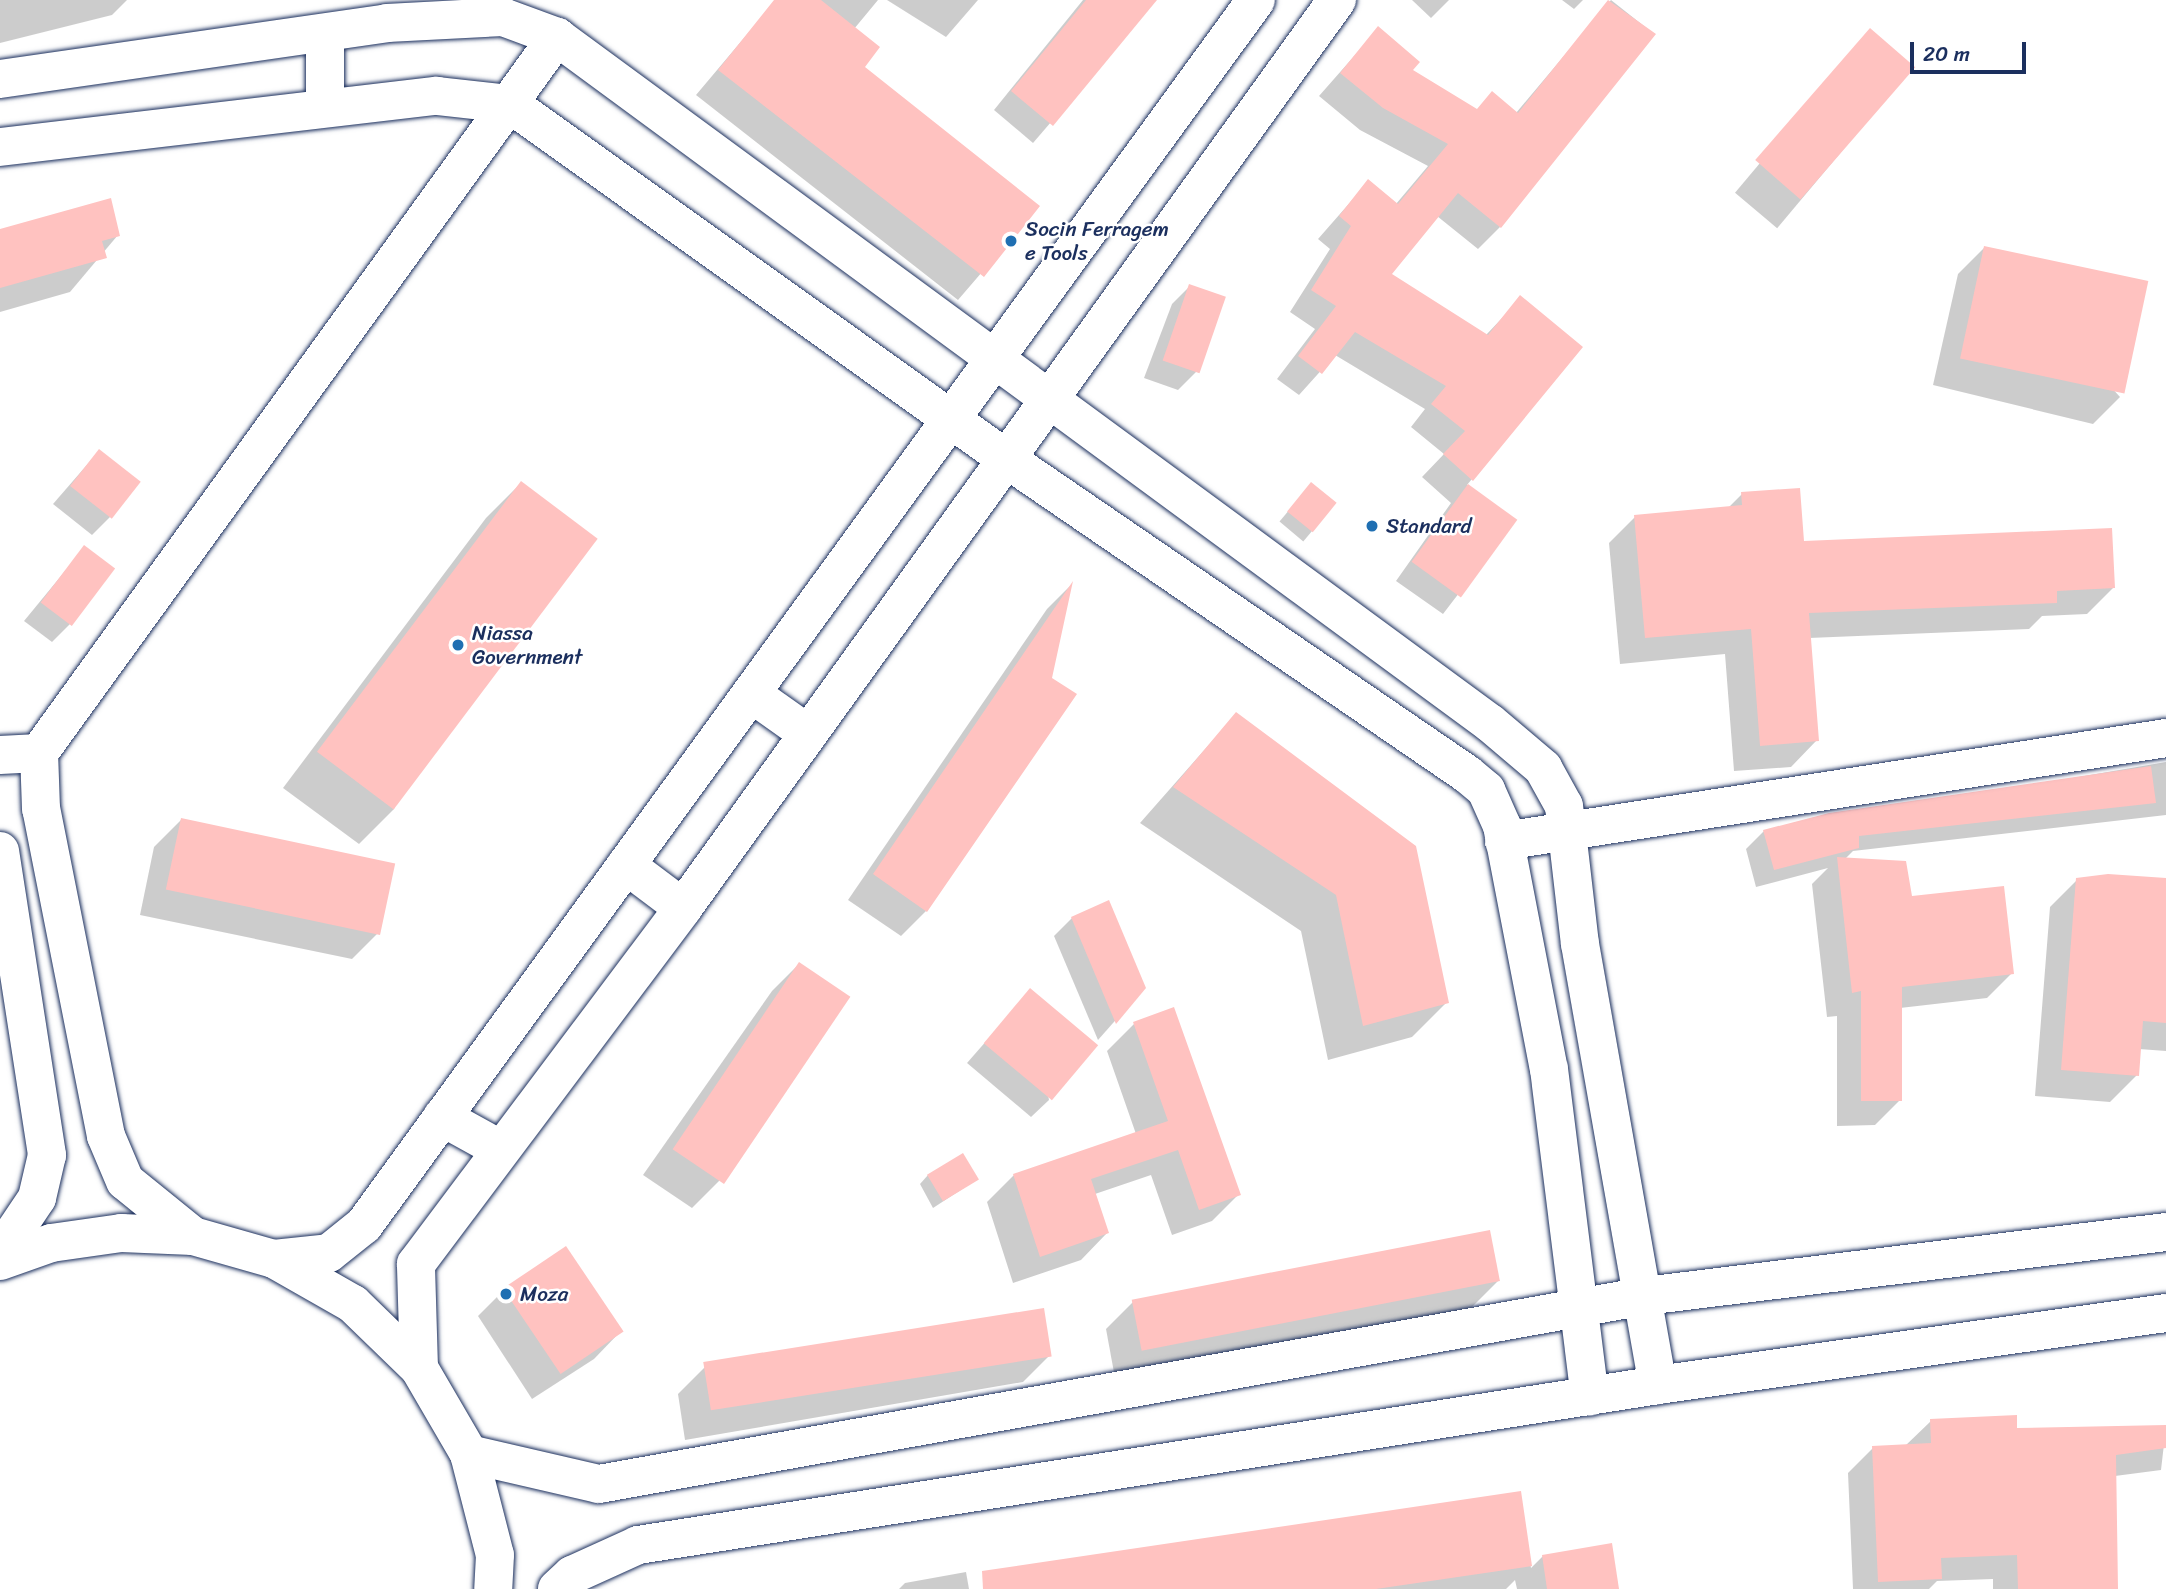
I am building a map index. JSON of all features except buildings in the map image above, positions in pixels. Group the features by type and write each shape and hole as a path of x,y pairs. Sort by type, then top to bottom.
{"street":[{"path":"274,1259 329,1253 364,1225 1256,0"},
{"path":"419,1368 416,1264 498,1148 683,908 1049,404 1337,0"},
{"path":"0,79 324,33 503,17 557,37 1049,404 1520,748 1557,785 1566,831 1580,944 1646,1296 1658,1385"},
{"path":"324,33 325,106"},
{"path":"193,1237 125,1181 106,1136 41,809 39,753 557,37"},
{"path":"0,147 325,106 437,96 510,104 953,418 1008,460 1467,774 1496,806 1504,841 1549,1069 1590,1396"},
{"path":"751,694 808,734"},
{"path":"1504,841 2166,738"},
{"path":"0,755 39,753"},
{"path":"0,851 47,1155 37,1198 0,1253"},
{"path":"626,865 683,908"},
{"path":"32,1055 88,1038"},
{"path":"442,1117 498,1148"},
{"path":"469,1454 599,1484 1581,1310 1646,1296 2166,1232"},
{"path":"0,1261 51,1243 121,1233 193,1237 274,1259 353,1304 419,1368 469,1454 495,1555 493,1589"},
{"path":"557,1589 638,1545 1658,1385 2166,1313"}],"place":[{"name":"Socin Ferragem e Tools","path":"1011,241"},
{"name":"Standard","path":"1372,526"},
{"name":"Niassa Government","path":"458,645"},
{"name":"Moza","path":"506,1294"}]}
